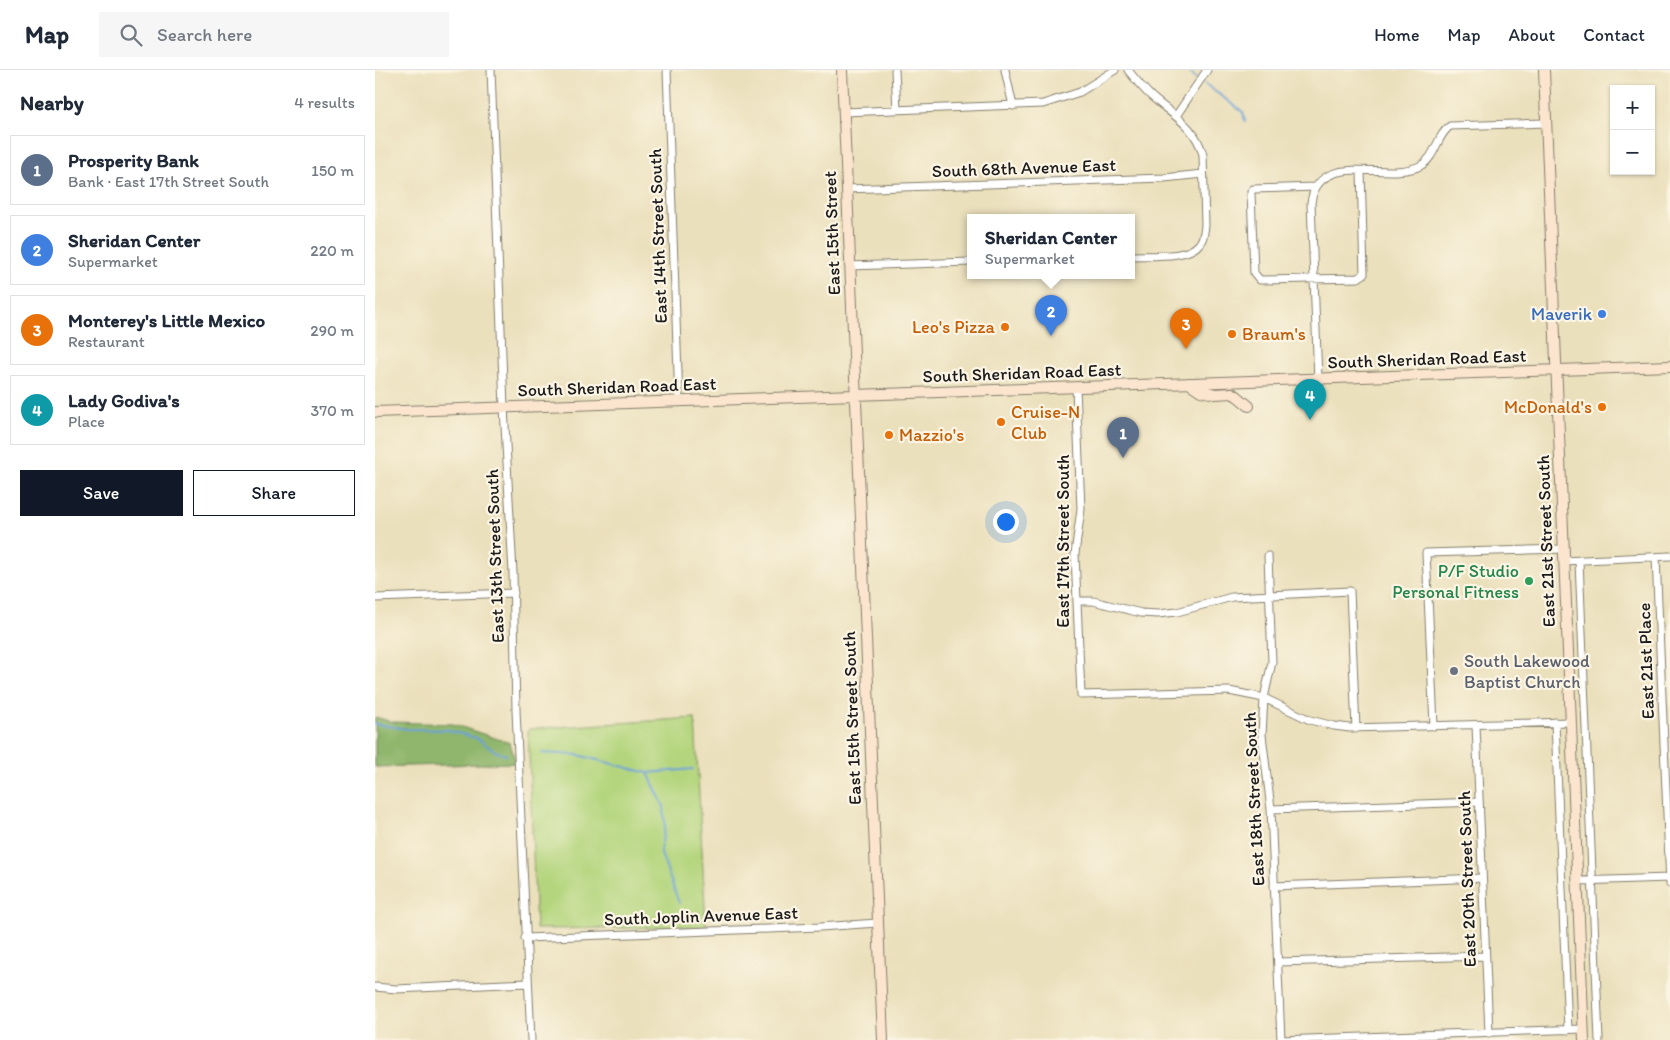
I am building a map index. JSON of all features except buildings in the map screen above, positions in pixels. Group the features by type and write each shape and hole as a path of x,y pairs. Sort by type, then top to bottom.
{"main road":[{"name":"East 15th Street","path":"842,70 855,395"},
{"name":"East 21st Street South","path":"1544,70 1583,1035"},
{"name":"South Sheridan Road East","path":"375,412 1670,366"},
{"path":"1189,383 1201,392 1215,394 1232,393 1249,406"},
{"name":"East 15th Street South","path":"855,395 883,1040"}],"street":[{"name":"East 13th Street South","path":"491,70 503,407 514,593 516,710 531,1040"},
{"name":"East 14th Street South","path":"667,70 679,401"},
{"path":"895,70 897,110"},
{"path":"1005,70 1013,106"},
{"path":"844,112 1043,104 1069,97 1093,85 1115,70"},
{"path":"1129,70 1151,96 1187,125 1200,144 1203,155 1205,225 1203,238 1195,249 1185,253 1135,256"},
{"path":"1176,116 1207,70"},
{"path":"1318,379 1311,203 1315,188 1321,180 1335,173 1406,170 1423,164 1431,155 1445,130 1450,126 1546,123"},
{"path":"1315,188 1255,188 1251,192 1254,273 1260,280 1358,278 1364,274 1361,171"},
{"name":"South 68th Avenue East","path":"846,189 1164,178 1203,174"},
{"path":"849,266 967,262"},
{"name":"East 17th Street South","path":"1076,387 1081,508 1075,554 1081,696 1215,691 1239,692 1264,698"},
{"path":"1434,726 1426,553 1563,549"},
{"name":"East 18th Street South","path":"1268,556 1272,662 1264,698 1262,735 1271,809 1281,1040"},
{"path":"1563,561 1670,556"},
{"name":"East 21st Place","path":"1656,557 1670,884"},
{"name":"East 21st Street South","path":"1579,561 1599,1040"},
{"path":"1077,601 1099,602 1141,613 1158,614 1177,612 1232,597 1350,592 1356,729"},
{"path":"375,598 514,593"},
{"path":"1264,698 1310,720 1356,729 1570,722"},
{"path":"1555,722 1568,1030"},
{"name":"East 20th Street South","path":"1476,725 1489,1033"},
{"path":"1271,809 1479,802"},
{"path":"1274,886 1482,878"},
{"path":"1577,882 1670,878"},
{"name":"South Joplin Avenue East","path":"525,938 820,927 877,923"},
{"path":"1278,962 1485,956"},
{"path":"375,987 396,989 528,983"},
{"path":"1281,1040 1568,1030 1583,1035"}],"green space":[{"path":"375,717 393,722 453,724 510,743 516,763 375,767"},
{"path":"695,718 706,927 536,929 528,729"}],"waterway":[{"path":"1187,70 1196,78"},
{"path":"1205,84 1243,112 1245,121"},
{"path":"375,724 407,729 448,730 476,738 497,752 506,755"},
{"path":"542,753 578,755 648,773 693,769"},
{"path":"648,773 664,807 665,827 660,851 679,903"}],"place":[{"name":"Maverik","path":"1602,314"},
{"name":"Leo's Pizza","path":"1005,327"},
{"name":"Braum's","path":"1232,334"},
{"name":"Sheridan Center","path":"1051,336"},
{"name":"Monterey's Little Mexico","path":"1186,349"},
{"name":"McDonald's","path":"1602,407"},
{"name":"Lady Godiva's","path":"1310,420"},
{"name":"Cruise-N Club","path":"1001,422"},
{"name":"Mazzio's","path":"889,435"},
{"name":"Prosperity Bank","path":"1123,458"},
{"name":"P/F Studio Personal Fitness","path":"1529,581"},
{"name":"South Lakewood Baptist Church","path":"1454,671"}]}
